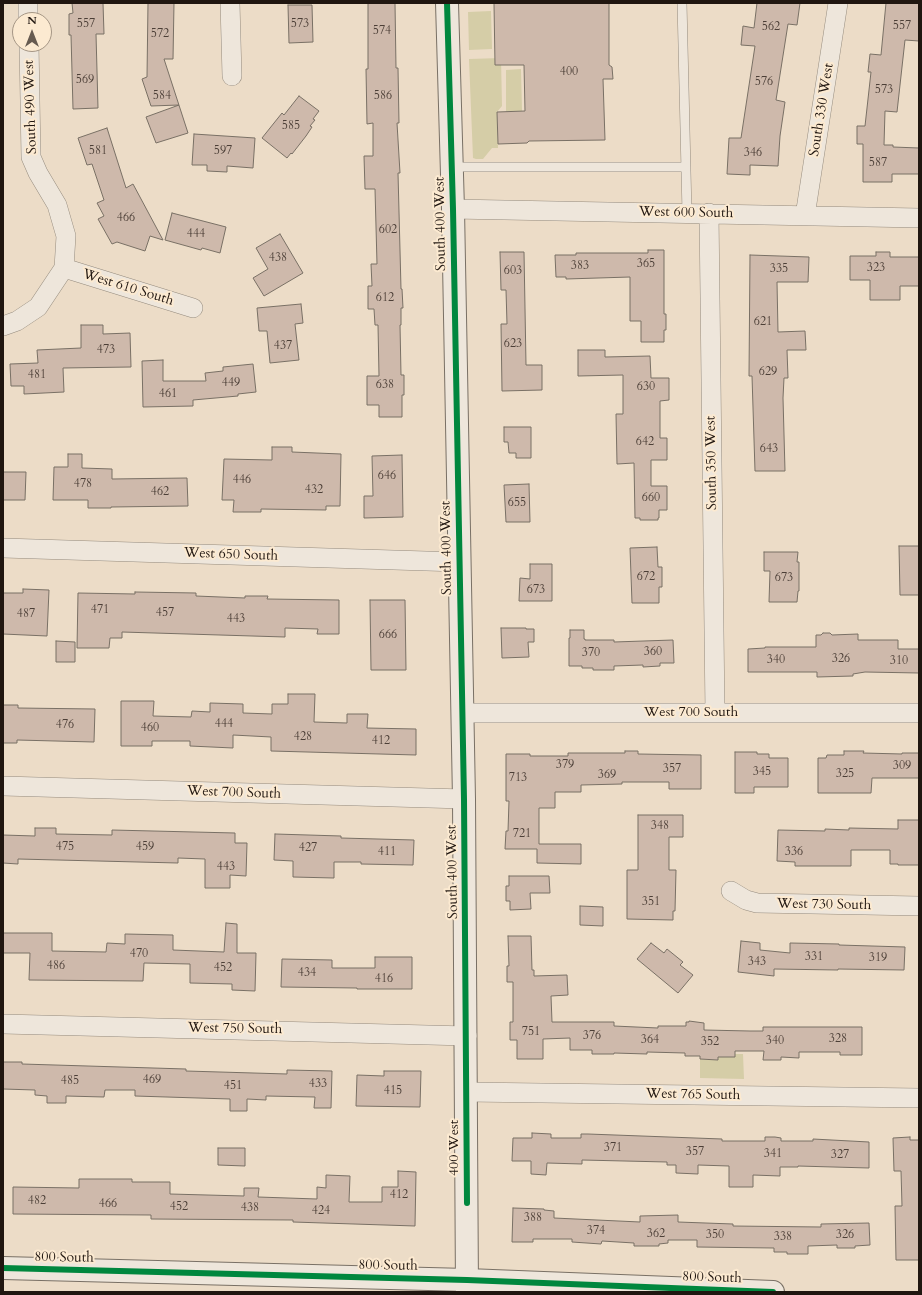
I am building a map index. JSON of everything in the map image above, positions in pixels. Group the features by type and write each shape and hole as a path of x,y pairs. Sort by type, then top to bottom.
{"main road":[{"name":"South 400 West","path":"447,3 453,209 463,713 467,1092"},
{"name":"400 West","path":"467,1092 467,1286"},
{"name":"800 South","path":"3,1268 467,1286 773,1292"}],"street":[{"path":"230,3 232,76"},
{"name":"South 330 West","path":"805,216 838,3"},
{"name":"South 490 West","path":"29,52 32,157 38,174 57,205 66,236 64,268"},
{"name":"West 600 South","path":"453,209 919,218"},
{"name":"South 350 West","path":"709,213 715,713"},
{"path":"3,326 17,321 38,307 64,268"},
{"name":"West 610 South","path":"64,268 193,308"},
{"name":"West 650 South","path":"3,548 459,562"},
{"name":"West 700 South","path":"463,713 919,713"},
{"name":"West 700 South","path":"3,786 464,799"},
{"name":"West 730 South","path":"732,891 746,900 757,903 919,906"},
{"name":"West 750 South","path":"3,1024 467,1036"},
{"name":"West 765 South","path":"467,1092 919,1098"}],"lane":[{"path":"682,3 687,213"},
{"path":"452,167 686,168"}],"shaded area":[{"path":"491,11 492,49 469,50 468,12"},
{"path":"501,58 502,106 497,112 498,148 492,148 483,159 476,159 473,158 469,59"},
{"path":"521,69 522,111 506,112 506,70"},
{"path":"743,1054 744,1079 700,1078 700,1059 718,1060 718,1057"}],"building":[{"path":"72,3 103,3 104,34 96,34 98,108 73,109 71,35 69,35 69,14 73,13"},
{"path":"148,3 174,3 173,59 164,59 179,105 151,106 142,79 147,77"},
{"path":"368,3 395,3 396,68 398,68 399,123 397,123 400,173 398,173 401,289 403,308 401,308 400,325 401,375 404,375 402,417 379,417 379,405 367,405 367,376 379,376 378,325 375,325 374,309 368,309 368,286 372,286 371,264 377,264 375,189 365,189 364,156 373,156 373,123 367,124 366,69 368,69"},
{"path":"494,3 609,3 609,65 612,67 613,79 603,79 605,140 529,141 527,143 498,144 497,112 525,111 524,65 495,65"},
{"path":"757,3 800,3 797,25 788,24 776,100 785,102 780,136 778,166 750,165 750,175 727,174 729,138 741,138 755,46 741,45 743,26 754,28"},
{"path":"886,3 919,3 919,41 905,40 897,112 885,111 884,145 893,145 893,147 919,148 919,174 892,174 892,182 863,182 863,144 857,144 857,126 865,126 871,72 868,72 870,54 881,55"},
{"path":"288,5 312,5 313,42 289,43"},
{"path":"299,96 319,111 313,119 315,120 310,126 312,127 306,136 287,158 262,138 282,113 284,115"},
{"path":"179,105 188,133 156,143 146,117"},
{"path":"107,128 126,188 133,184 163,240 150,236 145,251 117,242 112,244 98,219 104,216 97,203 104,200 92,164 87,165 78,138"},
{"path":"194,134 255,138 253,168 227,166 227,172 207,171 207,165 192,165"},
{"path":"172,213 226,227 220,253 202,248 201,250 165,240"},
{"path":"280,234 303,273 264,296 253,278 268,269 256,248"},
{"path":"648,250 664,250 664,314 666,314 666,330 664,330 664,342 641,342 641,321 630,321 630,277 566,279 566,277 556,277 555,255 576,255 576,253 648,253"},
{"path":"500,252 524,252 526,365 542,365 542,390 502,391 501,324 507,324 506,290 501,290"},
{"path":"876,252 890,252 890,257 919,257 919,286 900,286 900,300 870,300 870,280 850,280 850,256 876,256"},
{"path":"750,255 809,257 808,282 777,282 778,332 805,331 806,350 787,350 788,378 784,378 783,398 785,471 755,471 752,376 749,376"},
{"path":"301,304 303,323 295,324 299,360 270,363 267,331 259,331 257,308"},
{"path":"81,325 103,325 103,334 130,333 131,367 63,368 64,392 24,394 24,386 11,386 10,364 38,363 37,350 81,348"},
{"path":"578,350 605,350 605,357 650,356 651,378 669,378 669,400 660,401 660,438 667,438 667,460 651,460 651,486 667,486 667,510 659,510 658,520 640,520 640,518 635,518 634,463 617,464 616,414 623,414 623,375 578,376"},
{"path":"163,360 163,381 206,381 205,373 223,371 223,367 253,364 256,392 238,394 238,396 193,400 193,406 143,407 142,361"},
{"path":"504,427 531,427 531,458 516,458 516,453 509,453 508,442 504,442"},
{"path":"272,447 292,447 292,452 341,454 340,506 326,506 326,510 261,509 261,512 233,512 234,500 222,500 224,459 272,460"},
{"path":"68,454 82,454 82,468 112,469 112,479 187,478 188,506 88,508 88,500 53,500 54,467 68,467"},
{"path":"402,455 403,517 364,518 364,496 373,496 372,456"},
{"path":"3,472 26,472 25,500 3,500"},
{"path":"529,484 530,522 506,522 504,485"},
{"path":"899,546 919,546 919,595 900,595"},
{"path":"657,547 658,567 662,567 662,587 659,587 659,603 632,603 630,548"},
{"path":"764,552 798,552 797,562 799,562 799,591 797,602 769,602 770,571 764,571"},
{"path":"530,564 552,564 552,601 519,601 520,578 530,579"},
{"path":"23,589 49,590 47,636 3,634 3,593 23,593"},
{"path":"135,592 196,593 196,596 245,598 245,596 268,596 267,599 339,600 339,634 317,634 318,629 285,628 285,637 122,632 122,638 110,638 109,648 77,648 78,593 135,594"},
{"path":"370,600 405,600 406,670 371,670"},
{"path":"501,628 534,629 534,642 528,642 529,657 502,658"},
{"path":"570,630 584,630 585,640 614,640 614,642 673,640 674,663 660,663 660,666 643,667 643,665 614,666 614,670 593,670 593,668 582,668 582,666 569,666"},
{"path":"823,633 830,633 832,635 858,634 858,640 898,640 898,649 919,649 919,673 865,672 853,674 853,676 817,677 817,672 748,672 748,649 765,647 816,647 816,635 821,635"},
{"path":"56,641 75,642 75,662 56,662"},
{"path":"288,694 315,694 314,722 347,723 347,714 368,714 367,728 416,729 416,755 271,751 271,737 233,735 233,748 190,746 190,741 152,741 152,746 121,746 121,701 154,701 153,716 191,717 192,711 210,712 210,703 243,704 243,713 272,714 272,704 288,704"},
{"path":"3,705 18,705 18,708 95,709 94,742 17,740 17,743 3,743"},
{"path":"625,751 638,751 638,754 701,755 701,789 669,789 669,782 622,782 622,784 581,785 581,792 555,792 555,808 539,808 539,844 581,844 581,864 537,863 537,849 505,849 506,831 508,831 509,801 506,801 506,754 530,754 530,756 568,756 568,753 625,753"},
{"path":"844,751 864,751 863,753 919,753 919,778 872,778 871,793 818,793 818,758 826,758 827,755 844,755"},
{"path":"735,752 757,752 757,754 769,754 769,758 788,758 788,787 754,787 754,793 735,793"},
{"path":"638,815 683,815 683,837 669,837 669,870 676,870 675,911 673,911 673,920 627,919 627,870 638,870"},
{"path":"898,820 919,820 919,865 890,864 890,850 851,850 851,866 795,866 795,862 777,861 778,830 825,831 825,829 849,830 849,828 898,829"},
{"path":"35,828 56,828 56,834 112,835 112,830 235,833 235,843 247,843 246,876 230,875 230,888 205,888 205,859 178,858 178,863 18,859 18,864 3,863 3,835 35,836"},
{"path":"275,834 414,840 413,865 334,862 334,878 293,877 293,861 274,860"},
{"path":"509,876 549,876 550,893 530,893 531,909 510,910 510,901 506,901 506,886 509,886"},
{"path":"580,906 603,907 603,926 580,925"},
{"path":"226,923 237,924 237,953 256,953 255,991 232,990 232,984 190,983 190,964 144,963 143,981 29,980 30,953 3,953 3,933 52,933 52,951 106,952 107,943 125,944 125,934 173,935 173,950 224,952"},
{"path":"508,936 531,936 532,970 534,970 534,976 567,975 568,995 551,996 552,1022 614,1022 614,1026 658,1028 658,1026 686,1026 686,1022 689,1021 704,1023 704,1030 750,1031 763,1031 763,1027 862,1027 862,1055 840,1055 840,1052 799,1052 799,1058 781,1057 781,1060 763,1060 764,1051 735,1051 735,1057 718,1057 718,1060 700,1059 700,1056 685,1056 685,1053 647,1052 647,1054 592,1054 592,1050 570,1050 570,1038 543,1039 543,1059 517,1059 517,1040 510,1040 510,1022 513,1022 513,982 507,982 507,966 509,966"},
{"path":"741,941 760,943 760,950 790,953 790,943 905,947 904,970 774,969 774,976 738,972"},
{"path":"651,943 664,953 667,949 683,962 680,965 693,975 678,993 637,959"},
{"path":"375,957 412,957 412,989 281,987 282,959 332,960 332,968 375,968"},
{"path":"3,1062 22,1062 22,1064 186,1069 186,1071 287,1074 287,1070 332,1071 331,1108 314,1108 315,1097 266,1096 266,1100 247,1099 247,1111 230,1111 230,1099 135,1096 135,1090 105,1090 104,1097 66,1096 66,1103 47,1103 47,1096 35,1095 35,1090 3,1089"},
{"path":"384,1071 421,1071 420,1107 356,1106 357,1075 384,1076"},
{"path":"532,1133 551,1134 551,1138 581,1138 581,1134 588,1134 722,1139 722,1141 765,1141 765,1137 775,1137 781,1138 781,1141 813,1141 813,1139 869,1142 869,1168 798,1166 780,1167 780,1176 753,1175 753,1187 729,1187 729,1166 698,1165 698,1174 676,1173 676,1165 667,1165 667,1162 582,1160 582,1164 547,1163 546,1175 531,1174 531,1161 512,1161 513,1138 532,1138"},
{"path":"910,1137 910,1140 919,1140 919,1260 896,1260 895,1206 902,1206 901,1171 894,1171 893,1138"},
{"path":"218,1148 245,1148 245,1166 218,1165"},
{"path":"398,1171 416,1172 415,1226 293,1222 293,1220 151,1219 151,1215 13,1214 13,1187 79,1188 79,1179 132,1179 132,1182 170,1182 170,1194 244,1196 244,1188 259,1188 258,1197 317,1199 317,1187 326,1188 326,1175 350,1176 349,1202 382,1202 382,1187 398,1187"},
{"path":"513,1208 544,1209 554,1211 554,1218 640,1222 640,1216 678,1215 678,1222 733,1224 733,1226 821,1227 821,1224 869,1223 870,1245 855,1246 855,1248 837,1248 837,1245 808,1246 808,1254 787,1254 787,1252 774,1252 774,1248 697,1247 697,1240 668,1240 668,1243 659,1244 659,1246 634,1246 634,1243 602,1241 601,1244 572,1242 572,1239 533,1239 533,1242 512,1242"}],"cycle path":[{"path":"447,3 453,209 464,799 467,1203"},
{"path":"3,1268 467,1280 773,1292"}]}
